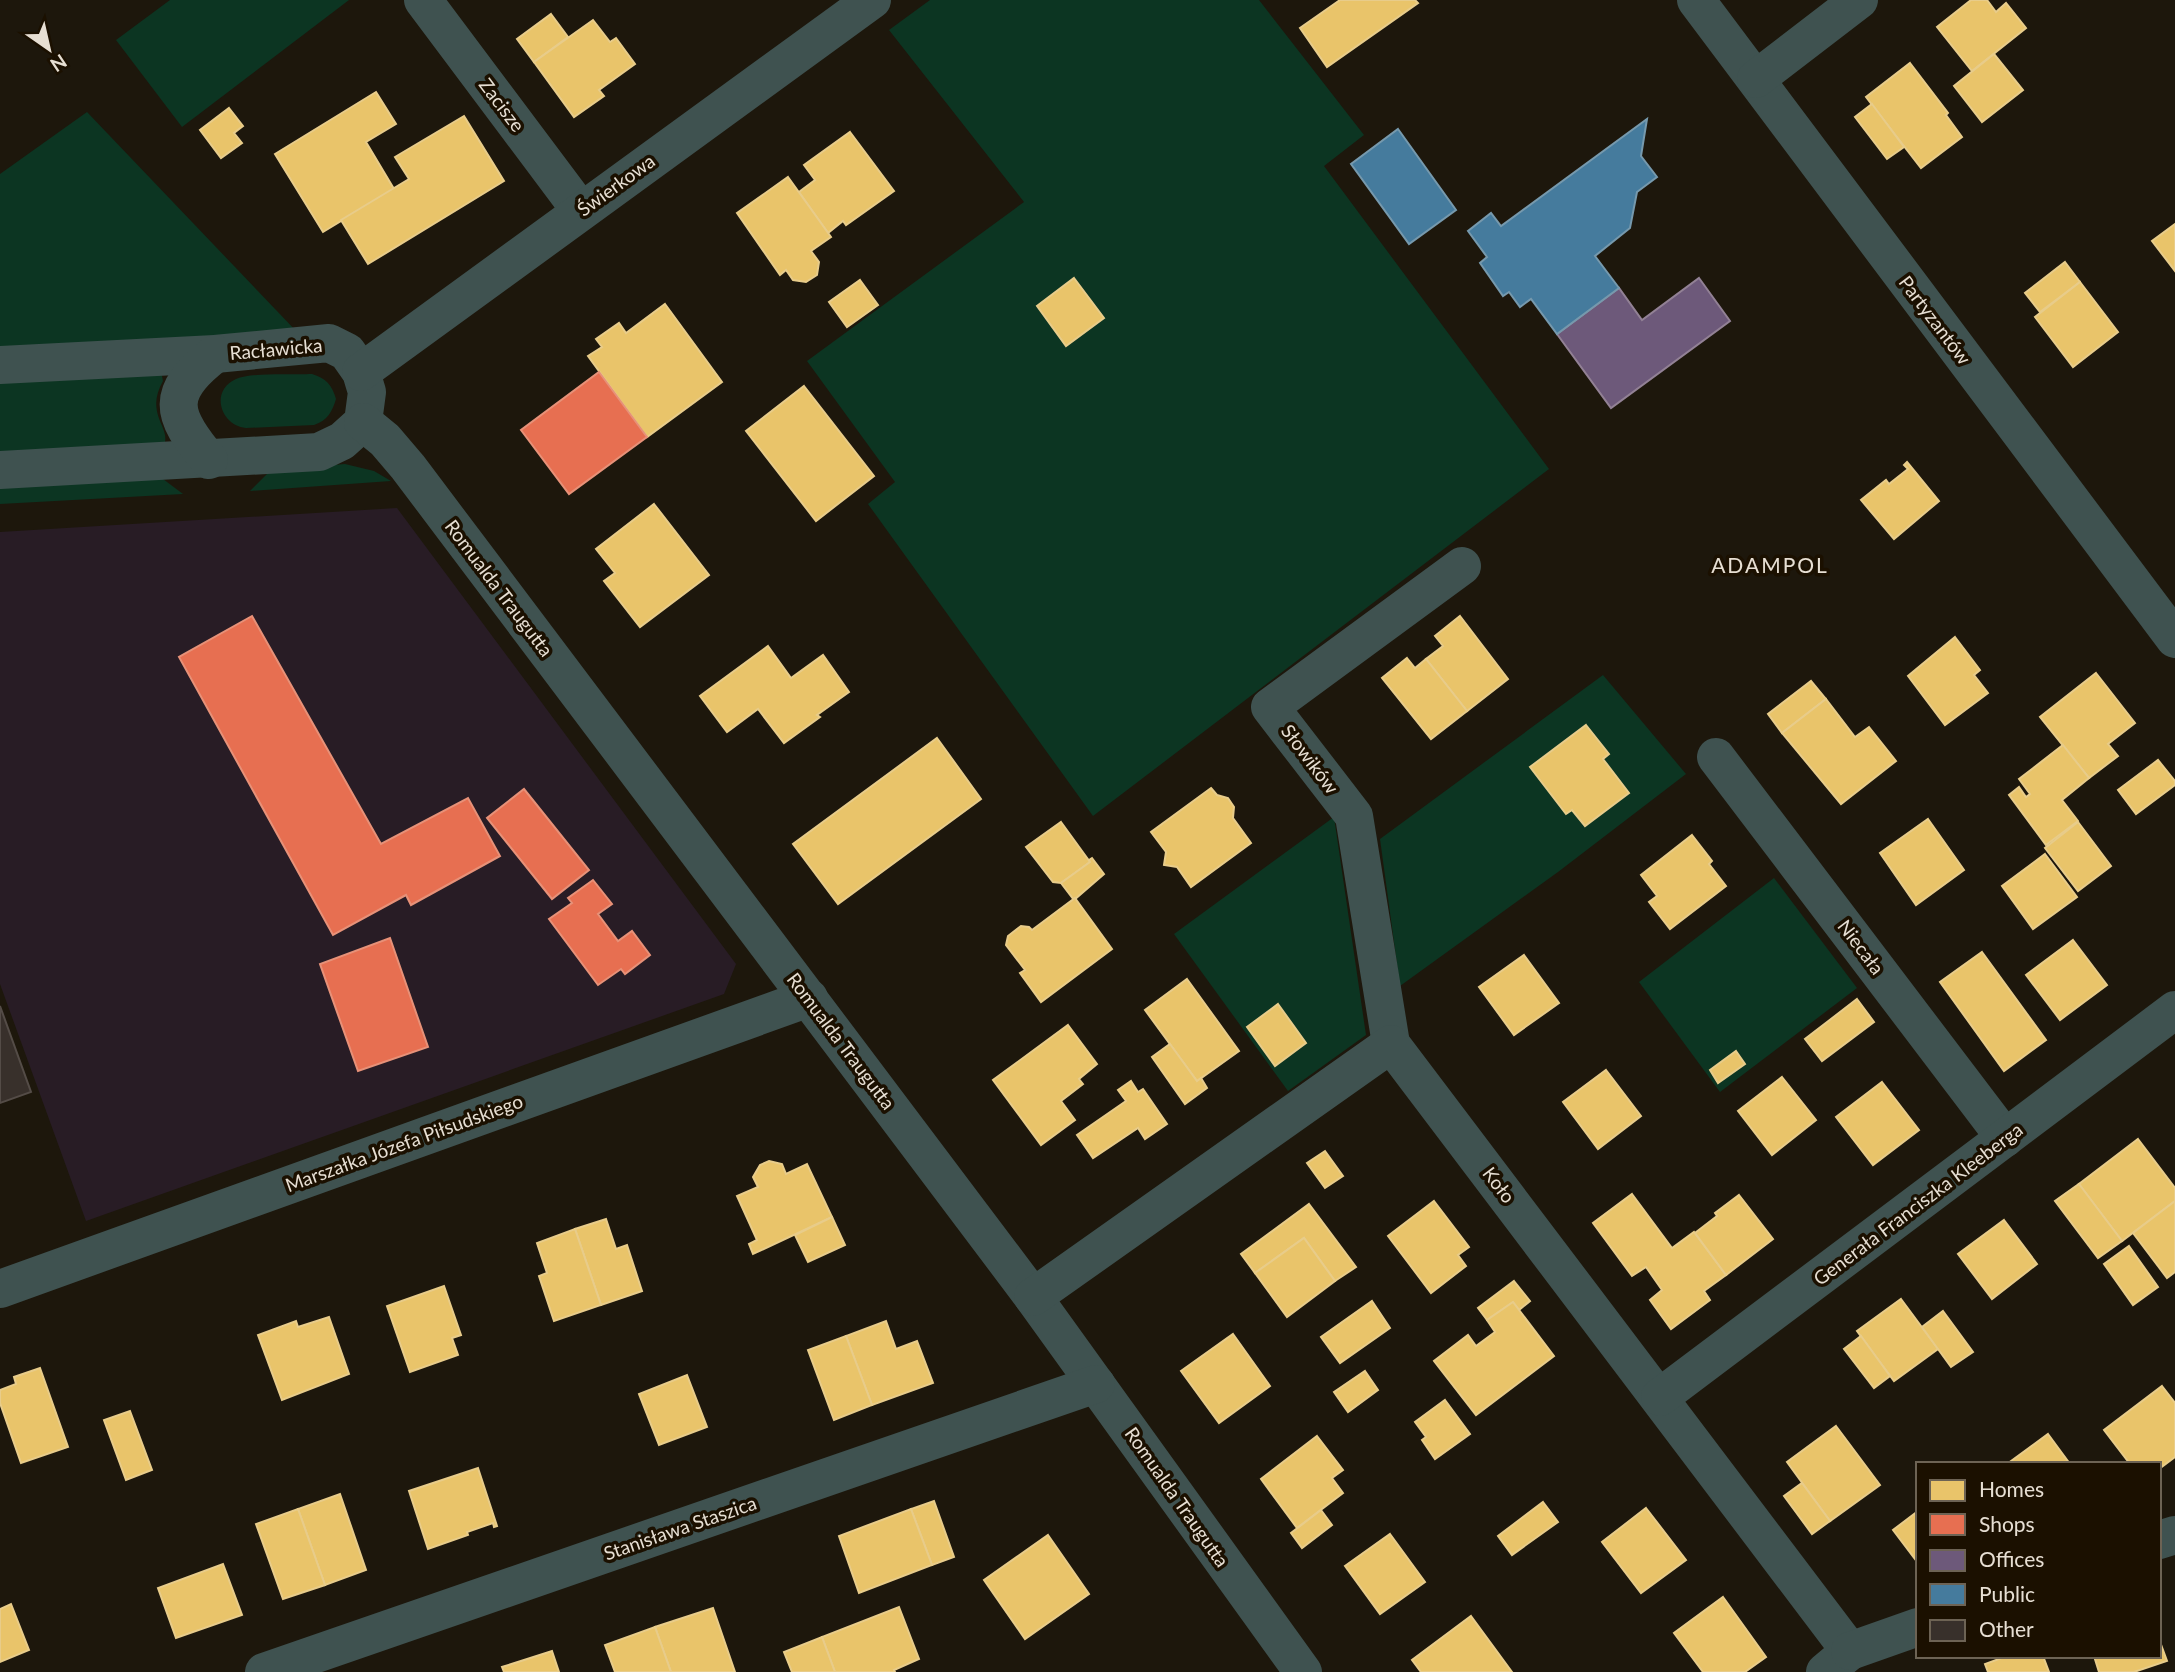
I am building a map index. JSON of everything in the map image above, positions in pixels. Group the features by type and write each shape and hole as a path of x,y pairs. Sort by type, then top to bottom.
{"street":[{"name":"Zacisze","path":"423,0 581,211"},
{"name":"Świerkowa","path":"361,372 872,0"},
{"name":"Partyzantów","path":"1696,0 2175,639"},
{"path":"1756,79 1859,0"},
{"name":"Racławicka","path":"0,365 215,354 329,342 347,352 361,372"},
{"name":"Racławicka","path":"209,460 184,428 179,397 183,384 194,370 215,354"},
{"path":"0,470 319,452 342,441 363,422 367,393 361,372"},
{"name":"Romualda Traugutta","path":"363,422 385,440 408,467 1033,1297 1303,1672"},
{"name":"Słowików","path":"1391,1044 1354,816 1270,707 1462,566"},
{"name":"Niecała","path":"1716,757 2005,1138"},
{"name":"Marszałka Józefa Piłsudskiego","path":"0,1289 808,998"},
{"name":"Generała Franciszka Kleeberga","path":"1660,1397 2175,1010"},
{"path":"1033,1297 1391,1044"},
{"name":"Koło","path":"1391,1044 1660,1397 1838,1662"},
{"name":"Stanisława Staszica","path":"264,1672 1096,1384"},
{"path":"1838,1662 1916,1628"}],"shaded area":[{"path":"397,508 736,964 724,994 86,1221 0,984 0,532"}],"green space":[{"path":"170,0 349,0 182,127 116,40"},
{"path":"930,0 1259,0 1364,135 1324,166 1549,469 1093,816 868,504 895,482 807,361 1024,202 889,30"},
{"path":"87,112 298,333 0,350 0,174"},
{"path":"161,371 163,381 156,403 165,433 164,446 0,458 0,375"},
{"path":"312,374 328,383 336,399 329,415 323,421 314,425 246,428 237,426 225,415 221,399 223,391 236,379 262,375"},
{"path":"345,464 374,471 391,481 250,491 267,474 277,470"},
{"path":"163,479 183,494 0,504 0,483"},
{"path":"1603,675 1686,774 1558,872 1400,986 1380,839"},
{"path":"1334,817 1366,1035 1288,1091 1174,934"},
{"path":"1774,878 1857,988 1720,1092 1639,982"}],"building: Homes":[{"path":"1340,0 1415,0 1418,3 1327,67 1300,28"},
{"path":"1971,0 1987,0 1996,12 2006,3 2026,28 1972,71 1937,27"},
{"path":"551,14 568,37 534,62 517,39"},
{"path":"593,20 610,42 616,38 635,64 599,90 604,96 574,117 534,62"},
{"path":"1994,54 2023,90 1982,122 1954,86"},
{"path":"1910,63 1948,113 1946,115 1962,137 1921,168 1866,97"},
{"path":"376,92 396,124 366,142 394,189 323,232 275,154"},
{"path":"1872,104 1904,147 1887,159 1855,117"},
{"path":"229,108 243,126 234,133 242,143 221,158 200,130"},
{"path":"464,116 504,181 368,264 341,220 409,179 395,157"},
{"path":"850,132 894,191 846,225 843,221 828,233 799,192 815,180 804,165"},
{"path":"788,177 831,237 811,251 819,262 817,275 806,282 793,280 786,270 780,275 737,213"},
{"path":"2175,224 2175,271 2152,241"},
{"path":"2065,262 2080,282 2040,312 2025,293"},
{"path":"1074,278 1104,318 1066,346 1037,306"},
{"path":"860,280 878,305 847,327 829,302"},
{"path":"2080,282 2118,332 2073,367 2035,317"},
{"path":"665,304 722,382 647,437 588,356 602,347 596,339 619,323 626,333"},
{"path":"804,386 874,476 816,521 746,431"},
{"path":"1907,462 1939,501 1894,539 1861,500 1886,480 1889,484 1908,469 1904,465"},
{"path":"654,504 709,575 640,627 604,581 615,573 596,549"},
{"path":"1460,616 1508,679 1467,711 1426,659 1443,646 1435,636"},
{"path":"1955,637 1980,670 1974,675 1988,693 1945,725 1908,676"},
{"path":"768,646 791,678 823,655 849,692 784,743 758,709 727,732 700,696"},
{"path":"1407,658 1415,668 1426,659 1467,711 1431,739 1382,678"},
{"path":"2096,673 2135,723 2108,744 2118,756 2089,778 2040,717"},
{"path":"1811,681 1826,699 1782,733 1768,714"},
{"path":"1826,699 1855,737 1869,727 1896,761 1841,804 1782,733"},
{"path":"1586,725 1609,754 1603,759 1629,793 1585,826 1572,810 1566,814 1530,767"},
{"path":"937,738 981,799 838,904 793,844"},
{"path":"2063,745 2089,778 2062,800 2078,821 2046,845 2009,795 2019,787 2026,797 2030,794 2019,779"},
{"path":"2158,760 2175,781 2175,785 2136,814 2118,790"},
{"path":"1211,788 1217,795 1228,798 1234,807 1233,818 1251,843 1191,887 1177,867 1164,865 1166,852 1151,832"},
{"path":"1928,819 1964,870 1916,905 1880,853"},
{"path":"1061,822 1090,862 1061,883 1053,882 1026,847"},
{"path":"2078,822 2111,866 2078,891 2045,848"},
{"path":"1692,835 1712,861 1709,864 1726,886 1670,929 1649,902 1657,896 1641,875"},
{"path":"2045,854 2077,897 2033,929 2002,886"},
{"path":"1092,858 1104,874 1074,900 1061,883"},
{"path":"1075,898 1112,949 1041,1002 1020,973 1025,970 1006,945 1008,936 1021,926 1032,930"},
{"path":"2073,940 2107,985 2060,1020 2026,975"},
{"path":"1982,952 2046,1040 2004,1071 1940,982"},
{"path":"1524,955 1559,1003 1514,1035 1479,987"},
{"path":"1187,979 1239,1051 1197,1081 1145,1010"},
{"path":"1857,999 1874,1022 1822,1061 1805,1039"},
{"path":"1278,1004 1306,1043 1275,1066 1247,1027"},
{"path":"1068,1025 1097,1064 1079,1079 1083,1084 1061,1101 1075,1120 1041,1145 993,1080"},
{"path":"1170,1044 1197,1081 1201,1078 1207,1088 1185,1104 1152,1057"},
{"path":"1736,1051 1745,1064 1718,1083 1710,1070"},
{"path":"1606,1070 1641,1116 1598,1149 1563,1102"},
{"path":"1782,1077 1816,1120 1772,1155 1738,1111"},
{"path":"1131,1081 1138,1092 1143,1089 1167,1124 1145,1139 1138,1128 1093,1158 1077,1135 1126,1101 1118,1090"},
{"path":"1882,1082 1919,1130 1873,1165 1836,1117"},
{"path":"2138,1139 2175,1188 2175,1201 2122,1241 2079,1184"},
{"path":"1325,1151 1343,1176 1325,1188 1307,1163"},
{"path":"769,1161 782,1164 786,1174 807,1164 832,1217 753,1254 749,1244 757,1240 737,1196 758,1187 753,1177 760,1165"},
{"path":"2079,1184 2122,1241 2098,1258 2055,1201"},
{"path":"1632,1194 1672,1248 1694,1232 1726,1275 1704,1291 1710,1300 1671,1329 1650,1300 1662,1290 1646,1267 1632,1276 1593,1223"},
{"path":"1739,1195 1773,1239 1726,1275 1695,1233"},
{"path":"1434,1201 1469,1247 1458,1255 1466,1266 1431,1293 1388,1236"},
{"path":"2175,1201 2175,1272 2167,1278 2133,1233"},
{"path":"1309,1204 1356,1267 1335,1281 1304,1238 1255,1273 1241,1254"},
{"path":"832,1217 845,1245 808,1262 795,1235"},
{"path":"606,1219 616,1249 627,1245 642,1291 601,1305 575,1229"},
{"path":"2004,1220 2037,1264 1992,1299 1958,1254"},
{"path":"575,1229 601,1305 554,1321 539,1276 547,1273 537,1243"},
{"path":"1304,1238 1335,1281 1287,1317 1255,1273"},
{"path":"2129,1246 2158,1287 2133,1305 2104,1264"},
{"path":"1514,1281 1530,1301 1519,1310 1513,1302 1487,1320 1478,1308"},
{"path":"444,1286 461,1335 452,1338 458,1355 410,1372 387,1306"},
{"path":"1901,1299 1938,1349 1894,1381 1857,1331"},
{"path":"1372,1301 1390,1328 1340,1363 1321,1337"},
{"path":"1513,1302 1554,1356 1476,1415 1434,1361 1468,1335 1476,1346 1495,1332 1487,1320"},
{"path":"1943,1311 1973,1352 1951,1367 1922,1327"},
{"path":"329,1317 349,1374 282,1400 258,1335 296,1321 298,1327"},
{"path":"886,1321 896,1349 917,1341 933,1383 872,1405 846,1336"},
{"path":"1233,1334 1270,1386 1219,1423 1181,1371"},
{"path":"846,1336 872,1405 834,1420 808,1350"},
{"path":"1861,1336 1890,1376 1874,1388 1844,1349"},
{"path":"40,1368 68,1447 21,1463 0,1403 0,1390 16,1384 14,1377"},
{"path":"1365,1371 1378,1390 1348,1412 1334,1392"},
{"path":"687,1375 707,1427 659,1445 639,1394"},
{"path":"2162,1386 2175,1403 2175,1457 2161,1468 2161,1462 2128,1462 2104,1430"},
{"path":"1445,1400 1470,1434 1435,1459 1422,1440 1426,1437 1415,1422"},
{"path":"130,1411 152,1470 126,1480 104,1420"},
{"path":"1836,1426 1880,1485 1830,1521 1787,1462"},
{"path":"2048,1434 2069,1462 2010,1462"},
{"path":"1317,1436 1343,1470 1332,1478 1343,1493 1297,1528 1261,1479"},
{"path":"478,1468 497,1526 494,1527 493,1523 428,1549 409,1491"},
{"path":"1802,1483 1830,1521 1812,1534 1784,1496"},
{"path":"340,1494 366,1570 325,1585 298,1509"},
{"path":"934,1501 954,1557 932,1565 911,1509"},
{"path":"1543,1502 1558,1522 1512,1555 1498,1536"},
{"path":"1646,1508 1686,1560 1641,1593 1602,1542"},
{"path":"298,1509 325,1585 283,1599 256,1524"},
{"path":"911,1509 932,1565 859,1593 839,1536"},
{"path":"1321,1510 1332,1525 1302,1548 1291,1533"},
{"path":"1916,1513 1916,1560 1893,1530"},
{"path":"1390,1534 1425,1582 1380,1614 1345,1566"},
{"path":"1048,1535 1089,1594 1025,1639 984,1580"},
{"path":"223,1564 242,1615 176,1638 158,1588"},
{"path":"1723,1597 1766,1657 1745,1672 1703,1672 1674,1633"},
{"path":"11,1604 29,1650 0,1662 0,1609"},
{"path":"899,1607 919,1659 894,1670 895,1672 835,1672 822,1637"},
{"path":"713,1608 735,1672 671,1672 655,1627"},
{"path":"1471,1616 1512,1672 1421,1672 1412,1660"},
{"path":"655,1627 671,1672 615,1672 605,1645"},
{"path":"822,1637 835,1672 792,1672 784,1652"},
{"path":"2161,1644 2167,1661 2134,1672 2099,1672 2095,1658 2161,1658"},
{"path":"552,1651 559,1672 504,1672 502,1667"},
{"path":"2002,1658 2044,1658 2049,1672 1988,1672 1985,1664"}],"building: Shops":[{"path":"599,372 647,437 569,494 521,430"},
{"path":"252,616 381,844 468,798 500,856 411,905 406,895 333,935 179,657"},
{"path":"524,789 589,870 552,899 487,818"},
{"path":"593,880 612,904 598,914 618,941 632,931 650,955 625,974 621,969 598,985 549,919 572,903 568,898"},
{"path":"390,938 428,1047 358,1071 320,964"}],"building: Offices":[{"path":"1699,278 1730,321 1611,408 1557,334 1619,288 1642,320"}],"building: Public":[{"path":"1647,119 1641,156 1657,177 1637,192 1630,228 1595,256 1619,288 1557,334 1531,299 1520,307 1509,292 1503,296 1480,263 1487,257 1468,231 1491,213 1501,226"},
{"path":"1398,129 1456,210 1409,244 1351,164"}],"building: Other":[{"path":"0,1006 31,1092 0,1103"}],"district":[{"name":"ADAMPOL","path":"1770,566"}]}
